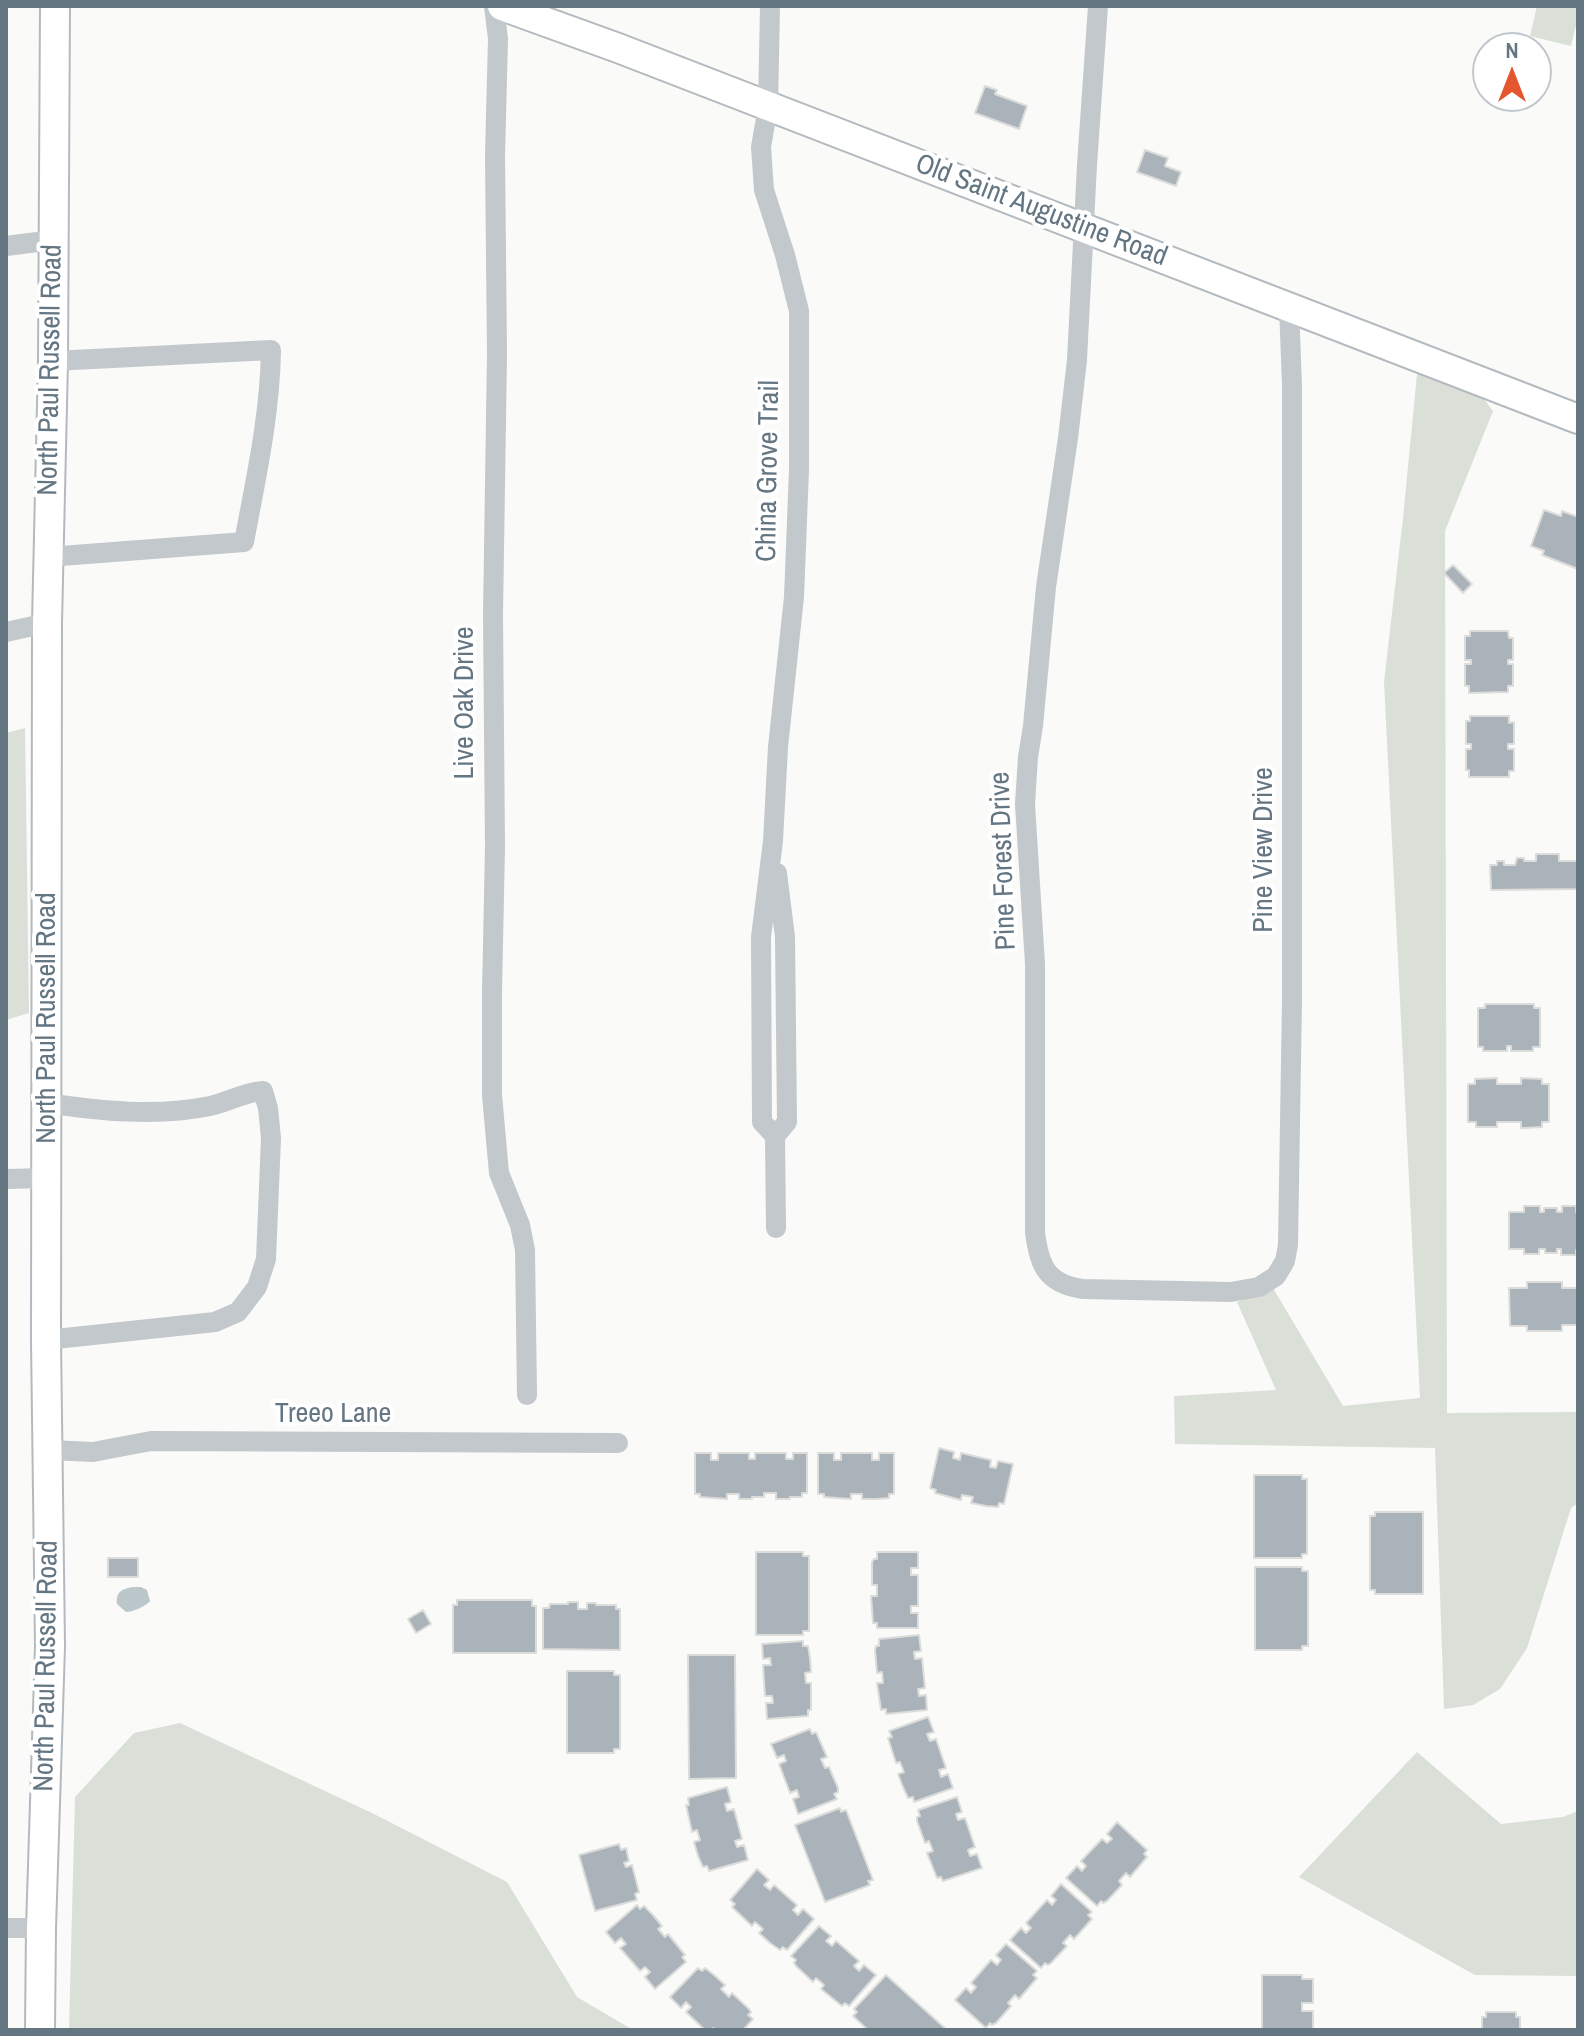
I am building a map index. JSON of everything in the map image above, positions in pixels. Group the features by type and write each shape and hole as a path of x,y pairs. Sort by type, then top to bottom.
{"street":[{"name":"North Paul Russell Road","path":"40,2030 50,1672 46,1340 47,623 53,361 55,6"},
{"name":"Live Oak Drive","path":"494,6 498,39 492,1095 499,1173 520,1225 525,1250 527,1395"},
{"name":"Old Saint Augustine Road","path":"502,6 1578,419"},
{"name":"China Grove Trail","path":"770,6 768,107 761,147 764,190 799,311 799,470 794,597 778,747 773,841 761,937 762,1122 775,1136 776,1228"},
{"path":"1085,228 1098,6"},
{"name":"Pine Forest Drive","path":"1085,228 1077,360 1044,602 1025,804 1035,964 1035,1232 1037,1253 1053,1279 1083,1289 1166,1291"},
{"path":"6,246 53,240"},
{"name":"Pine View Drive","path":"1166,1291 1231,1292 1259,1287 1276,1276 1285,1261 1288,1245 1292,984 1292,386 1289,306"},
{"path":"48,557 244,542 264,433 271,350 53,361"},
{"path":"6,632 47,623"},
{"path":"46,1340 202,1324 238,1312 257,1287 266,1259 271,1166 268,1108 263,1091 246,1092 209,1106 173,1111 47,1103"},
{"path":"6,1179 46,1178"},
{"name":"Treeo Lane","path":"49,1450 93,1452 151,1441 618,1443"},
{"path":"6,1928 41,1928"}],"shaded area":[{"path":"1537,6 1578,6 1571,46 1552,41 1552,32 1531,32"},
{"path":"1417,374 1473,385 1493,411 1445,531 1447,1413 1578,1412 1578,1503 1571,1508 1527,1648 1500,1689 1473,1705 1444,1709 1435,1448 1175,1444 1174,1396 1276,1390 1237,1302 1273,1288 1343,1406 1420,1398 1384,682"},
{"path":"25,728 29,1013 6,1020 6,733"},
{"path":"134,1587 147,1590 150,1601 126,1612 117,1604 117,1596 123,1590"},
{"path":"180,1723 374,1814 507,1882 577,1997 633,2030 69,2030 75,1797 134,1733"},
{"path":"1417,1752 1501,1824 1563,1817 1578,1811 1578,1976 1475,1975 1299,1877"}],"building":[{"path":"985,86 997,90 995,94 1027,106 1019,129 975,113"},
{"path":"1145,150 1168,158 1165,166 1181,172 1176,186 1137,172"},
{"path":"1544,510 1561,516 1562,511 1578,517 1578,569 1542,555 1544,551 1531,546"},
{"path":"1453,565 1472,584 1463,593 1444,573"},
{"path":"1470,631 1508,631 1509,638 1513,638 1513,660 1508,660 1508,664 1513,664 1513,686 1508,686 1508,692 1469,693 1469,686 1465,686 1465,664 1471,664 1471,660 1465,660 1465,636 1470,636"},
{"path":"1470,716 1509,716 1509,723 1514,722 1514,744 1508,744 1508,749 1514,749 1514,771 1509,771 1509,777 1469,777 1466,749 1471,749 1471,744 1466,744 1466,721 1470,721"},
{"path":"1536,854 1559,854 1559,861 1578,861 1578,889 1491,890 1490,865 1504,861 1504,865 1515,865 1517,858 1536,861"},
{"path":"1485,1004 1534,1004 1534,1008 1540,1008 1540,1047 1533,1047 1533,1051 1511,1051 1511,1046 1507,1046 1507,1051 1483,1051 1483,1047 1478,1047 1478,1008 1485,1008"},
{"path":"1497,1078 1497,1084 1521,1084 1521,1078 1542,1079 1542,1084 1549,1084 1549,1122 1542,1122 1542,1127 1521,1128 1521,1122 1497,1122 1497,1127 1476,1127 1476,1122 1468,1122 1468,1084 1475,1084 1475,1079"},
{"path":"1524,1206 1540,1206 1540,1212 1544,1212 1544,1208 1557,1208 1557,1212 1562,1212 1562,1206 1576,1206 1576,1255 1561,1255 1561,1249 1557,1249 1557,1253 1545,1253 1545,1249 1539,1249 1539,1254 1524,1254 1524,1249 1509,1249 1509,1212 1524,1212"},
{"path":"1527,1282 1562,1282 1562,1288 1578,1288 1578,1325 1562,1325 1562,1331 1527,1331 1527,1326 1510,1326 1509,1288 1527,1288"},
{"path":"939,1448 954,1452 953,1458 960,1460 961,1453 991,1460 990,1467 996,1468 998,1461 1013,1464 1004,1504 986,1506 971,1503 973,1497 962,1495 961,1500 935,1493 936,1490 930,1488"},
{"path":"695,1453 711,1453 711,1460 718,1460 718,1453 749,1453 749,1459 755,1459 755,1453 786,1453 786,1459 793,1459 793,1453 807,1453 807,1493 790,1499 776,1499 776,1493 764,1493 764,1497 752,1499 739,1499 739,1494 727,1494 727,1499 700,1497 700,1494 695,1494"},
{"path":"818,1453 834,1453 834,1460 841,1460 841,1453 872,1453 872,1460 879,1460 879,1453 894,1453 894,1494 889,1494 889,1498 862,1499 862,1494 851,1494 851,1499 818,1494"},
{"path":"1254,1475 1302,1475 1302,1479 1307,1479 1307,1554 1302,1554 1302,1558 1254,1558"},
{"path":"1375,1512 1423,1512 1423,1594 1375,1594 1375,1590 1370,1590 1370,1516 1375,1516"},
{"path":"756,1552 803,1552 803,1556 809,1556 809,1631 803,1631 803,1635 756,1635"},
{"path":"877,1552 918,1552 918,1568 911,1568 911,1575 918,1575 918,1606 911,1606 911,1613 918,1613 918,1628 877,1628 877,1623 873,1623 871,1596 877,1596 877,1585 872,1585 872,1562 877,1559"},
{"path":"108,1558 138,1558 138,1577 108,1577"},
{"path":"1255,1567 1302,1567 1302,1571 1308,1571 1308,1646 1302,1646 1302,1650 1255,1650"},
{"path":"457,1600 532,1600 532,1606 536,1606 536,1653 453,1653 453,1605 457,1605"},
{"path":"578,1602 578,1609 587,1609 587,1603 616,1605 616,1609 620,1609 620,1650 543,1649 543,1608"},
{"path":"423,1610 431,1624 416,1633 408,1619"},
{"path":"919,1635 921,1651 914,1652 915,1659 922,1658 925,1688 918,1689 919,1696 926,1695 927,1710 886,1714 886,1709 881,1710 877,1683 883,1683 882,1672 877,1673 876,1646 879,1646 879,1639"},
{"path":"803,1641 803,1646 808,1646 810,1658 811,1672 805,1673 806,1683 811,1683 811,1710 808,1710 808,1716 767,1719 766,1703 773,1703 772,1696 765,1696 763,1665 771,1665 770,1658 763,1659 762,1644"},
{"path":"688,1655 735,1655 736,1778 689,1779"},
{"path":"567,1671 614,1671 614,1675 620,1675 620,1749 614,1749 614,1753 567,1753"},
{"path":"928,1717 934,1732 927,1734 930,1741 936,1739 946,1768 939,1770 941,1777 948,1774 953,1788 914,1802 913,1797 908,1798 898,1774 904,1772 900,1762 896,1763 888,1738 892,1737 889,1731"},
{"path":"810,1729 812,1734 816,1732 827,1757 821,1759 825,1768 829,1767 838,1792 834,1794 837,1799 798,1814 793,1799 799,1797 797,1790 790,1793 779,1764 786,1761 784,1755 777,1758 771,1744"},
{"path":"727,1787 731,1802 725,1804 727,1811 734,1809 742,1839 735,1841 737,1847 744,1845 748,1860 709,1871 707,1866 703,1867 698,1856 694,1842 700,1840 697,1830 692,1832 686,1805 689,1805 688,1798"},
{"path":"957,1797 962,1812 956,1814 958,1820 965,1818 975,1847 968,1850 970,1856 977,1854 982,1868 943,1881 941,1877 937,1878 927,1853 933,1851 929,1841 925,1843 917,1821 920,1816 918,1810"},
{"path":"840,1808 841,1812 846,1810 873,1880 868,1881 870,1885 825,1902 795,1825"},
{"path":"1117,1822 1147,1850 1144,1854 1147,1857 1130,1877 1126,1873 1119,1881 1122,1885 1107,1901 1101,1901 1097,1906 1066,1878 1077,1866 1082,1871 1086,1866 1081,1861 1102,1839 1107,1843 1112,1839 1107,1834"},
{"path":"619,1844 621,1850 626,1848 629,1861 624,1863 626,1867 632,1865 639,1892 635,1894 637,1900 595,1911 579,1855"},
{"path":"757,1869 769,1880 764,1885 770,1890 774,1885 797,1905 793,1910 798,1915 803,1909 814,1919 787,1950 783,1947 780,1950 770,1943 759,1933 763,1929 755,1922 752,1926 732,1907 735,1904 730,1900"},
{"path":"1061,1884 1092,1912 1088,1915 1092,1919 1074,1939 1070,1935 1063,1943 1067,1946 1051,1963 1045,1963 1041,1968 1010,1940 1021,1928 1026,1933 1031,1928 1026,1923 1047,1900 1052,1905 1056,1900 1051,1896"},
{"path":"637,1905 640,1909 644,1906 653,1915 662,1926 658,1929 665,1937 668,1934 685,1955 682,1957 686,1962 655,1989 645,1977 650,1972 645,1967 640,1971 620,1948 626,1944 621,1938 615,1943 606,1932"},
{"path":"819,1926 831,1936 826,1941 832,1946 836,1941 859,1961 854,1966 859,1971 864,1965 876,1975 849,2006 845,2003 842,2006 821,1989 824,1985 816,1978 813,1982 796,1966 796,1960 791,1956"},
{"path":"1006,1944 1037,1971 1033,1975 1037,1978 1019,1999 1015,1995 1008,2003 1011,2006 996,2023 990,2023 986,2028 955,2000 966,1988 971,1993 976,1987 971,1983 991,1960 997,1965 1001,1960 996,1955"},
{"path":"698,1968 702,1971 705,1968 714,1975 725,1985 721,1989 729,1997 732,1993 749,2009 751,2012 748,2015 753,2019 743,2030 705,2030 686,2012 691,2007 686,2002 681,2008 670,1997"},
{"path":"886,1975 947,2030 868,2030 853,2016 857,2012 854,2009"},
{"path":"1262,1975 1302,1975 1302,1979 1313,1979 1313,2003 1302,2003 1302,2011 1313,2011 1313,2030 1262,2030"},
{"path":"1486,2012 1516,2012 1516,2017 1520,2017 1520,2030 1482,2030 1482,2017 1486,2017"}]}
